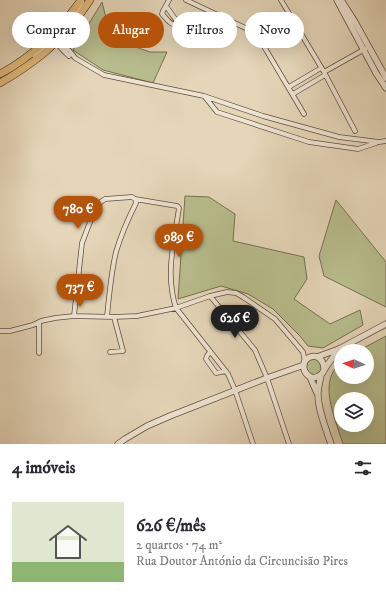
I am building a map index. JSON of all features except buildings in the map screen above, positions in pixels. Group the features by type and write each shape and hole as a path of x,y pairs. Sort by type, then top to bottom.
{"main road":[{"path":"0,74 30,55 52,36 81,0"},
{"path":"82,12 90,0"},
{"path":"0,83 18,73 50,48"}],"street":[{"path":"77,12 80,8 81,0"},
{"path":"166,6 176,20 177,25 170,23 162,14 163,11 169,0"},
{"path":"186,0 256,33 304,114"},
{"path":"281,0 323,71 355,131"},
{"path":"336,0 376,73 386,88"},
{"path":"341,0 386,78"},
{"path":"289,87 363,50 366,46 359,30"},
{"path":"30,55 40,52 44,48"},
{"path":"63,48 73,56"},
{"path":"68,48 73,56"},
{"path":"46,52 56,49 61,50 104,75 204,96 263,116 339,137 379,142"},
{"path":"363,50 370,52 375,61 379,64"},
{"path":"293,94 323,71"},
{"path":"204,96 217,112 309,142 358,149 386,141"},
{"path":"74,316 82,243 98,205 105,199 132,197 135,199 177,206 179,208 170,269 173,302 176,308 226,371 235,390 253,444"},
{"path":"106,317 112,270 116,252 136,203 135,199"},
{"path":"0,331 10,331 33,326 41,321 54,318 74,316 137,316 176,308 210,296 227,292 236,293 275,319 303,352 322,360 324,369"},
{"path":"210,296 254,350 267,378 289,444"},
{"path":"110,352 123,352 114,317"},
{"path":"39,322 39,353"},
{"path":"348,344 386,324"},
{"path":"118,444 146,426 235,390 293,369 304,364 309,358 334,351"},
{"path":"210,352 206,359 216,373 226,371"},
{"path":"303,352 304,369 318,393"},
{"path":"331,444 320,410 318,393 321,375 334,356"},
{"path":"293,369 308,376 316,377 321,375"}],"green space":[{"path":"102,2 104,12 98,12 98,48 138,48 150,52 167,52 153,83 103,70 73,50 74,48 90,48 90,22"},
{"path":"185,196 209,197 235,214 233,241 304,257 307,279 294,299 330,324 360,310 363,325 323,348 308,346 273,309 248,294 221,286 178,299"},
{"path":"336,200 386,262 386,307 324,276 319,256"},
{"path":"386,336 386,444 343,444 339,432 374,432 374,392 334,392 334,415 329,391 334,371 334,384 374,384 374,344 371,344"},
{"path":"314,359 321,364 322,367 317,374 314,375 307,370 306,367 311,360"}]}
